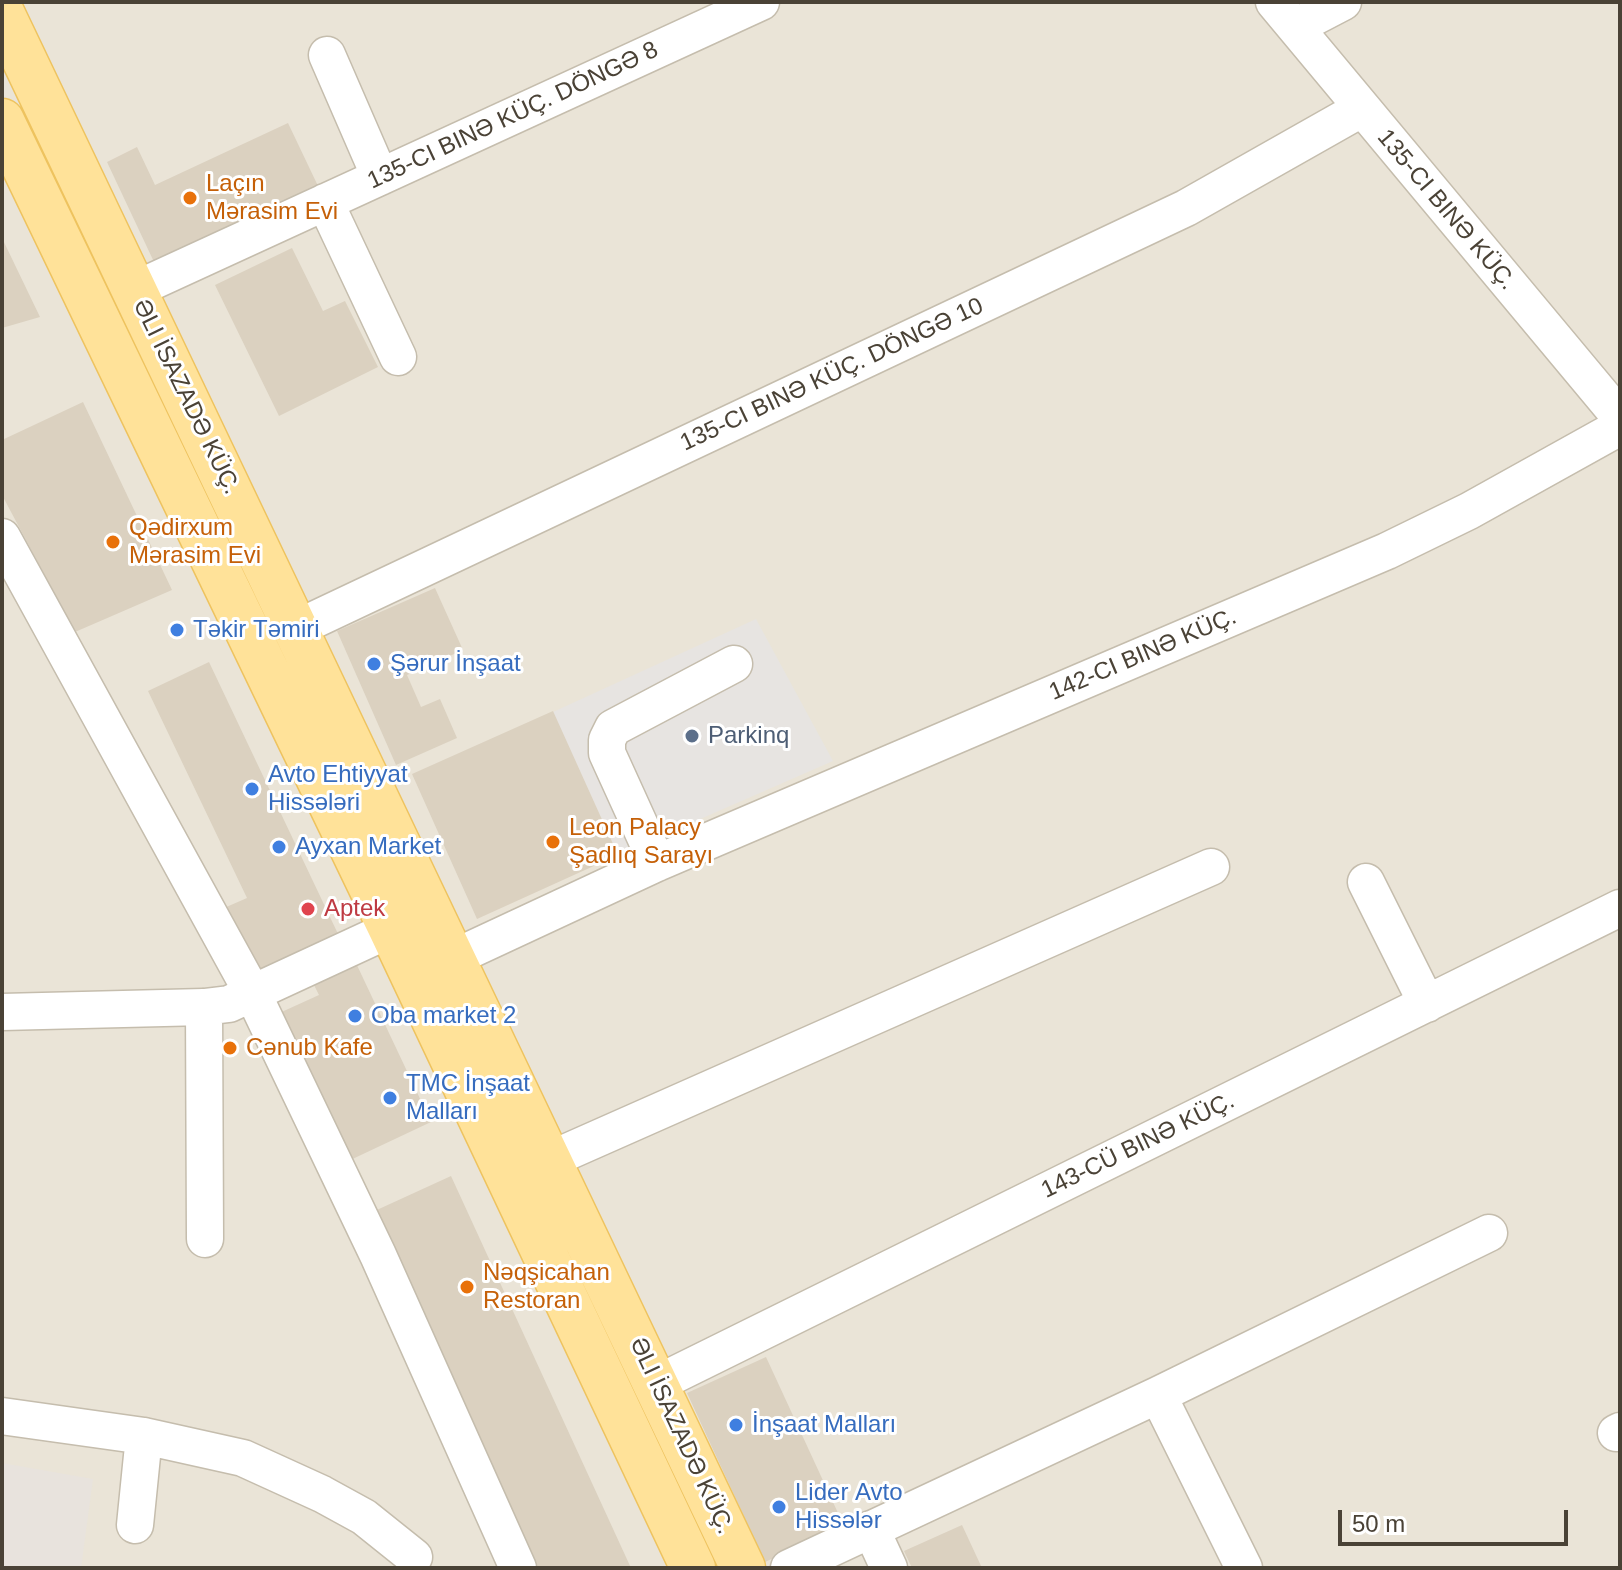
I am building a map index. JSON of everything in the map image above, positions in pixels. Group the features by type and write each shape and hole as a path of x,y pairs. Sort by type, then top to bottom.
{"main road":[{"name":"ƏLI İSAZADƏ KÜÇ.","path":"2,13 743,1568"},
{"name":"ƏLI İSAZADƏ KÜÇ.","path":"2,121 391,929 693,1568"},
{"path":"391,929 430,911"},
{"path":"413,977 453,958"}],"street":[{"name":"135-CI BINƏ KÜÇ. DÖNGƏ 8","path":"134,290 761,2"},
{"path":"1285,14 1343,2"},
{"name":"135-CI BINƏ KÜÇ.","path":"1285,14 1620,417"},
{"path":"327,55 380,177"},
{"name":"135-CI BINƏ KÜÇ. DÖNGƏ 10","path":"297,628 1186,208 1361,109"},
{"path":"325,202 398,357"},
{"name":"142-CI BINƏ KÜÇ.","path":"453,958 657,863 1387,551 1469,511 1620,427"},
{"path":"2,537 253,994 378,1255 518,1568"},
{"path":"657,863 607,753 607,740 613,728 734,664"},
{"path":"549,1160 1211,867"},
{"path":"1366,882 1427,1004"},
{"name":"143-CÜ BINƏ KÜÇ.","path":"656,1384 1620,908"},
{"path":"2,1012 229,1004 391,929"},
{"path":"204,1007 205,1239"},
{"path":"789,1568 1158,1395 1489,1233"},
{"path":"1158,1395 1244,1568"},
{"path":"2,1416 144,1436 243,1458 364,1517 414,1557"},
{"path":"135,1525 144,1436"},
{"path":"871,1529 889,1568"}],"shaded area":[{"path":"2,2 1620,2 1620,1568 2,1568"},
{"name":"Parkinq","path":"756,619 833,761 618,855 553,712"},
{"path":"2,1463 93,1479 81,1568 2,1568"}],"building":[{"path":"288,123 318,186 154,262 107,162 137,147 155,185"},
{"path":"2,238 40,317 2,328"},
{"path":"292,248 323,311 345,301 378,367 279,416 215,285"},
{"path":"83,402 172,590 75,632 2,495 2,440"},
{"path":"435,588 463,650 407,675 421,707 440,699 457,738 396,765 337,631"},
{"path":"209,662 339,936 256,975 224,908 247,898 148,691"},
{"path":"553,711 618,855 477,919 412,774"},
{"path":"355,961 431,1122 344,1163 275,1015 319,995 312,981"},
{"path":"451,1176 631,1568 531,1568 368,1214"},
{"path":"766,1357 844,1526 765,1562 687,1393"},
{"path":"962,1525 982,1568 912,1568 904,1551"}],"place":[{"name":"Laçın Mərasim Evi","path":"190,198"},
{"name":"Qədirxum Mərasim Evi","path":"113,542"},
{"name":"Təkir Təmiri","path":"177,630"},
{"name":"Şərur İnşaat","path":"374,664"},
{"name":"Parkinq","path":"692,736"},
{"name":"Avto Ehtiyyat Hissələri","path":"252,789"},
{"name":"Leon Palaсу Şadlıq Sarayı","path":"553,842"},
{"name":"Ayxan Market","path":"279,847"},
{"name":"Aptek","path":"308,909"},
{"name":"Oba market 2","path":"355,1016"},
{"name":"Cənub Kafe","path":"230,1048"},
{"name":"TMC İnşaat Malları","path":"390,1098"},
{"name":"Nəqşicahan Restoran","path":"467,1287"},
{"name":"İnşaat Malları","path":"736,1425"},
{"name":"Lider Avto Hissələr","path":"779,1507"}]}
